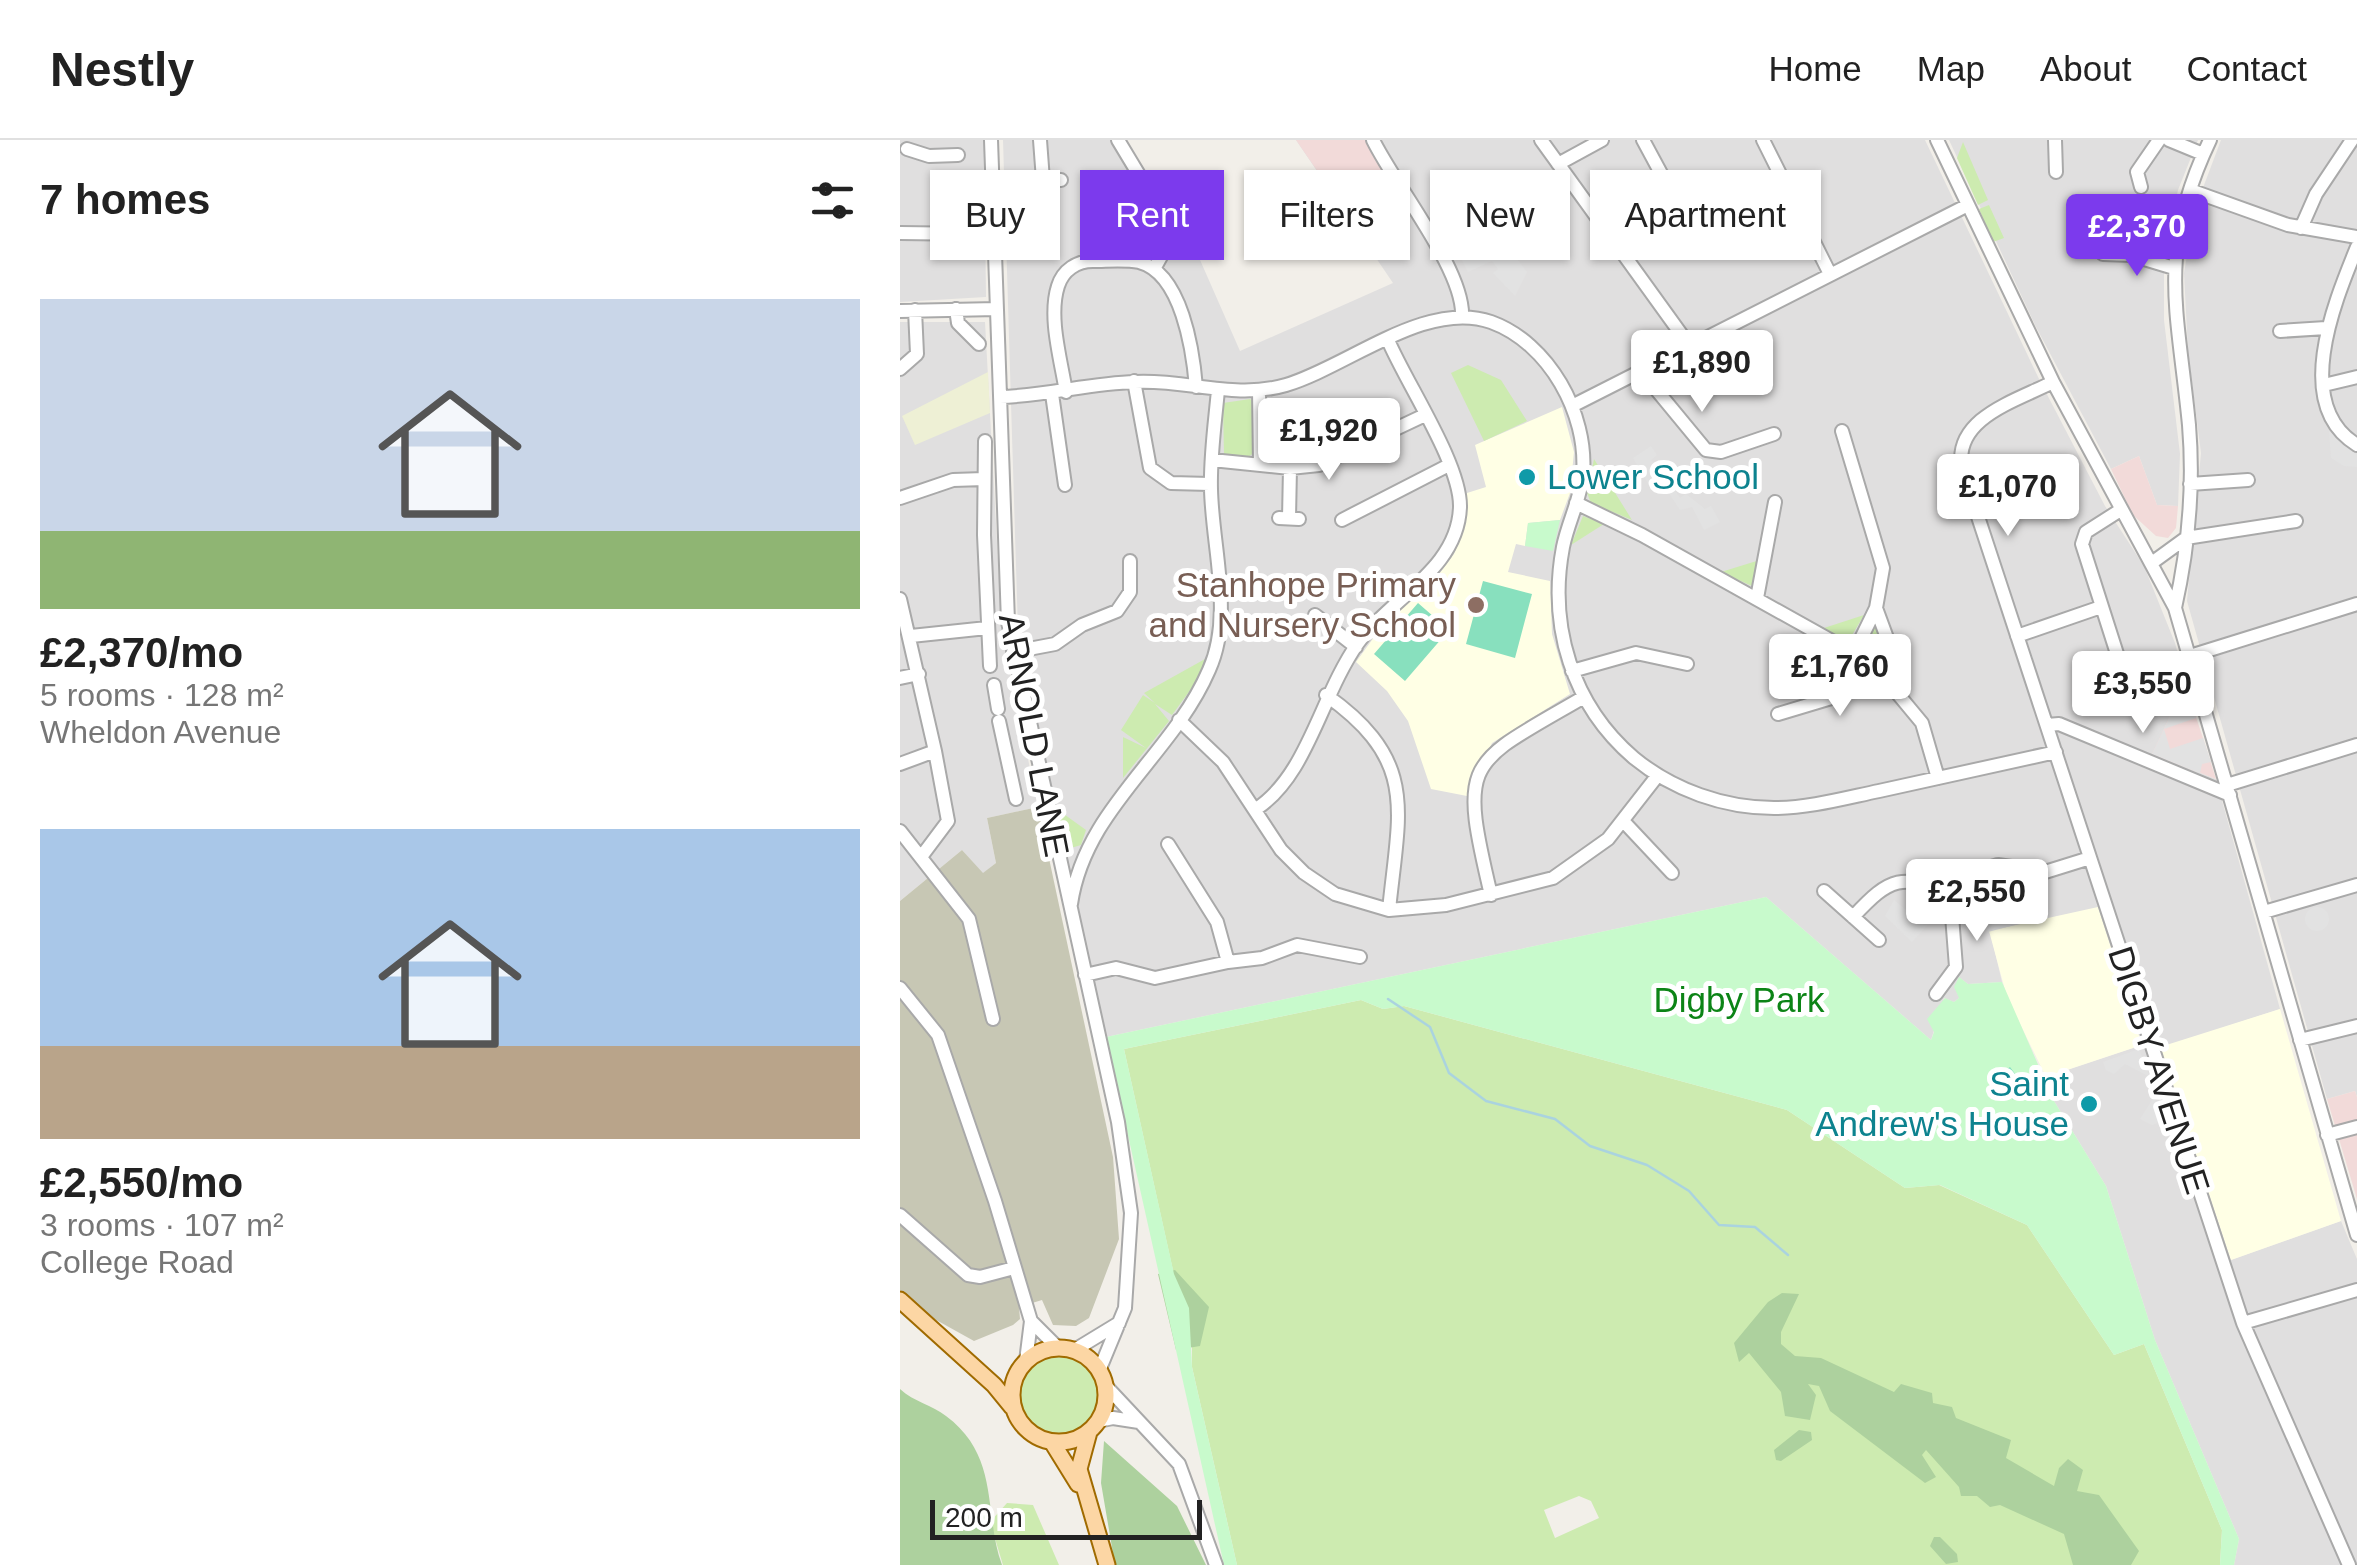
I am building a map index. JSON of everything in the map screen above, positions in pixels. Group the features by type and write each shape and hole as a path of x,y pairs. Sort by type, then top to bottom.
{"main road":[{"path":"900,1300 1004,1395 1028,1431 1052,1442 1066,1442 1094,1426"},
{"path":"966,1362 998,1375 1065,1349 1102,1378 1105,1403 1081,1449 1083,1492"},
{"path":"1015,1412 1013,1386 1023,1365"},
{"path":"1052,1442 1083,1492 1107,1565"}],"street":[{"name":"ARNOLD LANE","path":"990,140 1002,530 1013,652 1118,1122 1131,1213 1129,1278 1121,1322 1102,1378"},
{"path":"1040,140 1042,170"},
{"path":"1118,140 1174,233 1154,269"},
{"path":"1373,140 1392,179 1452,271 1461,294 1462,317"},
{"path":"1541,140 1689,345"},
{"path":"1558,164 1602,140"},
{"path":"1643,140 1659,170"},
{"path":"1763,140 1830,274"},
{"path":"1937,140 2053,382 2176,608 2356,1230"},
{"path":"2055,140 2056,172"},
{"path":"2141,187 2137,172 2158,140"},
{"path":"2169,140 2204,154"},
{"path":"2176,608 2190,484 2188,424 2173,314 2174,268 2190,190 2210,140"},
{"path":"2301,228 2316,194 2352,140"},
{"path":"905,145 930,156 958,155"},
{"path":"2190,190 2301,228 2357,237"},
{"path":"1572,406 1966,206"},
{"path":"900,232 930,233"},
{"path":"2357,247 2326,328 2324,385 2327,410 2336,428 2357,445"},
{"path":"2103,254 2131,255 2174,268"},
{"path":"1065,485 1056,295 1062,278 1083,262 1138,262 1154,269 1167,283 1193,345 1196,387"},
{"path":"956,309 958,324 979,344"},
{"path":"900,370 917,354 915,310"},
{"path":"900,311 998,310"},
{"path":"1000,397 1134,382 1259,390 1310,376 1432,321 1462,317 1495,324 1520,338 1545,361 1572,406 1583,450 1583,478 1564,545 1558,596 1558,620 1572,671 1584,697 1610,734 1658,774 1714,799 1776,808 2056,752"},
{"path":"2280,331 2326,328"},
{"path":"1256,809 1295,772 1326,695 1356,646 1382,614 1446,553 1458,527 1460,502 1449,465 1388,340"},
{"path":"1640,370 1706,450 1721,452 1759,446 1774,434"},
{"path":"2324,385 2357,377"},
{"path":"1134,382 1150,468 1171,484 1210,484"},
{"name":"DIGBY AVENUE","path":"2053,382 1974,424 1960,449 2243,1323 2349,1565"},
{"path":"1070,911 1083,854 1180,720 1210,669 1220,626 1210,484 1218,390"},
{"path":"1259,390 1260,465"},
{"path":"1212,460 1290,468 1318,465 1425,415"},
{"path":"1842,431 1883,568 1876,608 1854,652"},
{"path":"985,441 990,666"},
{"path":"1342,520 1449,465"},
{"path":"1289,518 1290,468"},
{"path":"900,498 953,480 984,479"},
{"path":"2190,484 2248,480"},
{"path":"1758,598 1778,518 1775,502"},
{"path":"1576,504 1758,598 1873,664 1922,724 1938,778"},
{"path":"2120,511 2082,539 2126,682 2134,693 2162,708 2202,697"},
{"path":"2153,562 2186,538 2296,522"},
{"path":"1013,652 1055,644 1082,625 1117,612 1130,592 1130,561"},
{"path":"900,599 912,636 948,821 921,857"},
{"path":"2190,656 2357,604"},
{"path":"2018,636 2101,607"},
{"path":"1876,608 1901,676 1896,688"},
{"path":"1315,616 1356,646"},
{"path":"912,636 988,628"},
{"path":"1572,671 1636,653 1687,664"},
{"path":"1778,714 1838,696 1873,664"},
{"path":"900,678 919,674"},
{"path":"1016,799 997,703 1022,692"},
{"path":"1326,695 1367,727 1392,768 1398,818 1388,910"},
{"path":"1491,896 1472,799 1480,773 1501,744 1584,697"},
{"path":"1180,720 1216,753 1281,850 1304,873 1335,894 1388,910 1423,909 1491,896 1553,878 1581,862 1624,823 1658,774"},
{"path":"2048,725 2059,724 2229,790 2357,745"},
{"path":"900,764 934,751"},
{"path":"1012,781 1040,776"},
{"path":"1624,823 1672,873"},
{"path":"900,831 970,919 993,1018"},
{"path":"1168,844 1217,922 1228,962"},
{"path":"1057,852 1083,854"},
{"path":"1955,996 1940,991 1958,960 1950,912 1953,894 1979,868 1998,865 2045,872 2090,858"},
{"path":"1853,917 1876,891 1896,882 1923,883 1953,894"},
{"path":"2264,912 2357,884"},
{"path":"1824,891 1879,940"},
{"path":"1084,975 1116,968 1155,978 1251,959 1298,945 1360,957"},
{"path":"900,988 938,1036 1031,1320 1023,1365"},
{"path":"2300,1040 2357,1026"},
{"path":"2327,1134 2357,1127"},
{"path":"900,1215 968,1275 980,1277 1014,1268"},
{"path":"2243,1323 2357,1290"},
{"path":"1031,1320 1065,1349 1121,1322"},
{"path":"1102,1378 1179,1464 1216,1565"},
{"path":"1094,1426 1120,1418 1141,1423"}],"shaded area":[{"path":"900,140 984,140 984,170 930,170 930,260 986,260 986,297 900,302"},
{"path":"1003,140 1120,140 1140,170 1080,170 1080,260 1200,260 1240,351 1393,283 1377,260 1410,260 1410,170 1316,170 1296,140 1925,140 2039,379 2105,506 2144,566 2175,643 2193,708 2170,716 2153,754 2216,779 2280,1009 2161,1048 2231,1260 2341,1221 2357,1259 2357,1565 2234,1565 2239,1539 2155,1340 2106,1186 2054,1101 2046,1077 2142,1045 1990,931 2002,982 1968,984 1960,978 1959,998 1954,1002 1944,998 1931,1040 1766,897 1106,1037 1060,842 1018,632 1007,260 1060,260 1060,170 1004,170"},
{"path":"1296,140 1369,140 1383,170 1317,170"},
{"path":"1949,140 2198,140 2178,190 2164,253 2164,320 2180,454 2178,506 2157,505 2139,456 2111,469 2035,325"},
{"path":"2221,140 2357,140 2357,1097 2355,1091 2327,1099 2187,601 2201,453 2188,351 2184,273 2195,209"},
{"path":"1462,260 1518,260 1527,272 1515,296 1493,273 1498,269 1492,261 1468,272"},
{"path":"900,322 985,322 1002,634 1038,807 987,818 996,863 983,874 962,850 900,901"},
{"path":"988,372 990,413 915,445 902,416"},
{"name":"Stanhope Primary and Nursery School","path":"1562,407 1574,452 1570,493 1560,520 1528,523 1525,546 1516,544 1508,572 1550,581 1552,634 1570,694 1492,743 1467,796 1431,789 1408,721 1387,691 1356,662 1385,622 1434,581 1454,554 1466,518 1467,493 1486,487 1475,445"},
{"path":"2329,431 2357,455 2357,467 2344,466 2331,458"},
{"path":"1651,446 1657,455 1651,460 1656,466 1662,462 1664,476 1670,473 1679,485 1674,489 1680,498 1686,494 1705,509 1711,506 1720,522 1704,530 1692,507 1680,510 1663,484 1652,490 1633,458"},
{"path":"2139,456 2157,505 2178,506 2176,528 2168,538 2156,536 2133,515 2111,469"},
{"path":"2193,708 2216,779 2152,754 2170,716"},
{"path":"2193,708 2196,718 2164,729 2170,716"},
{"path":"2164,729 2170,749 2203,738 2211,762 2202,764 2200,773 2152,754"},
{"path":"1038,807 1113,1157 1119,1239 1089,1318 1076,1326 1053,1325 1042,1300 1019,1307 1020,1319 1013,1325 974,1341 929,1316 900,1290 900,901 962,850 983,873 996,863 987,818"},
{"path":"2016,898 2022,923 1988,932 1979,907"},
{"path":"1894,900 1906,910 1911,904 1932,920 1912,942 1885,916"},
{"path":"2098,907 2142,1045 2046,1077 2007,997 1989,931"},
{"path":"2317,907 2329,919 2317,931 2305,919"},
{"path":"2280,1009 2341,1221 2231,1260 2160,1047"},
{"path":"2139,1049 2150,1077 2125,1064 2114,1074 2106,1070 2103,1062"},
{"path":"2355,1091 2357,1097 2357,1199 2327,1099"},
{"path":"2154,1097 2166,1120 2152,1125 2140,1119"}],"green space":[{"path":"1963,142 1988,200 1978,205 1957,158"},
{"path":"1989,205 2004,238 1993,242 1979,209"},
{"path":"1468,365 1501,380 1527,421 1484,441 1451,373"},
{"path":"1250,399 1255,403 1254,453 1248,457 1224,455 1223,403"},
{"path":"1594,459 1632,520 1591,503 1587,493"},
{"path":"1583,516 1604,524 1571,545"},
{"path":"1560,520 1553,551 1525,546 1528,523"},
{"path":"1763,559 1754,587 1721,572"},
{"path":"1483,581 1532,594 1515,658 1466,644"},
{"path":"1418,603 1449,630 1405,681 1374,654"},
{"path":"1864,615 1848,642 1824,628"},
{"path":"1875,621 1896,678 1861,649"},
{"path":"1205,659 1202,674 1172,715 1155,704 1169,721 1123,778 1123,737 1146,748 1121,730 1143,695 1155,703 1144,693"},
{"path":"1054,807 1086,830 1081,845 1071,848 1060,842"},
{"name":"Digby Park","path":"1766,897 1931,1040 1934,1032 1927,1019 1945,998 1954,1002 1959,998 1954,987 1959,977 1968,984 2002,982 2054,1101 2106,1186 2155,1340 2239,1539 2234,1565 2220,1565 2222,1530 2144,1344 2114,1355 2027,1225 1940,1185 1905,1188 1787,1110 1404,1006 1383,1009 1361,1000 1124,1049 1174,1274 1189,1308 1192,1367 1237,1565 1224,1565 1106,1037"},
{"path":"1361,1000 1383,1009 1404,1006 1787,1110 1905,1188 1939,1185 2027,1225 2114,1355 2144,1344 2222,1530 2220,1565 1237,1565 1192,1367 1192,1327 1174,1275 1124,1049","holes":["1579,1496 1591,1501 1599,1518 1555,1538 1544,1510"]},
{"path":"2010,1067 2027,1090 2013,1100 1997,1076"},
{"path":"1175,1270 1209,1307 1200,1346 1176,1350 1158,1274"},
{"path":"1782,1293 1799,1294 1781,1332 1781,1344 1795,1356 1821,1358 1894,1392 1901,1384 1932,1393 1933,1403 1952,1407 1956,1418 2011,1440 2006,1458 2054,1486 2059,1468 2068,1459 2083,1470 2077,1491 2099,1495 2139,1551 2131,1565 2073,1565 2064,1534 2000,1505 1990,1507 1977,1496 1961,1496 1959,1487 1926,1450 1922,1455 1936,1477 1925,1483 1830,1411 1819,1386 1808,1384 1816,1395 1810,1420 1785,1416 1781,1392 1749,1353 1739,1362 1734,1343 1768,1302"},
{"path":"1059,1355 1075,1358 1088,1367 1097,1380 1097,1412 1088,1425 1075,1434 1059,1437 1043,1434 1030,1425 1021,1412 1018,1396 1021,1380 1030,1367 1043,1358"},
{"path":"900,1389 946,1416 975,1449 988,1487 1002,1565 900,1565"},
{"path":"1799,1430 1811,1432 1812,1440 1781,1461 1776,1460 1774,1450"},
{"path":"1104,1441 1177,1506 1206,1565 1115,1565 1101,1483"},
{"path":"1007,1503 1033,1505 1059,1565 1003,1565 990,1522"},
{"path":"1934,1537 1940,1537 1957,1554 1958,1562 1946,1564 1930,1546"}],"waterway":[{"path":"1388,999 1430,1027 1449,1073 1486,1101 1555,1119 1590,1146 1647,1165 1689,1191 1719,1225 1755,1227 1788,1255"}],"place":[{"name":"Lower School","path":"1527,477"},
{"name":"Stanhope Primary and Nursery School","path":"1476,605"},
{"name":"Saint Andrew's House","path":"2089,1104"}]}
